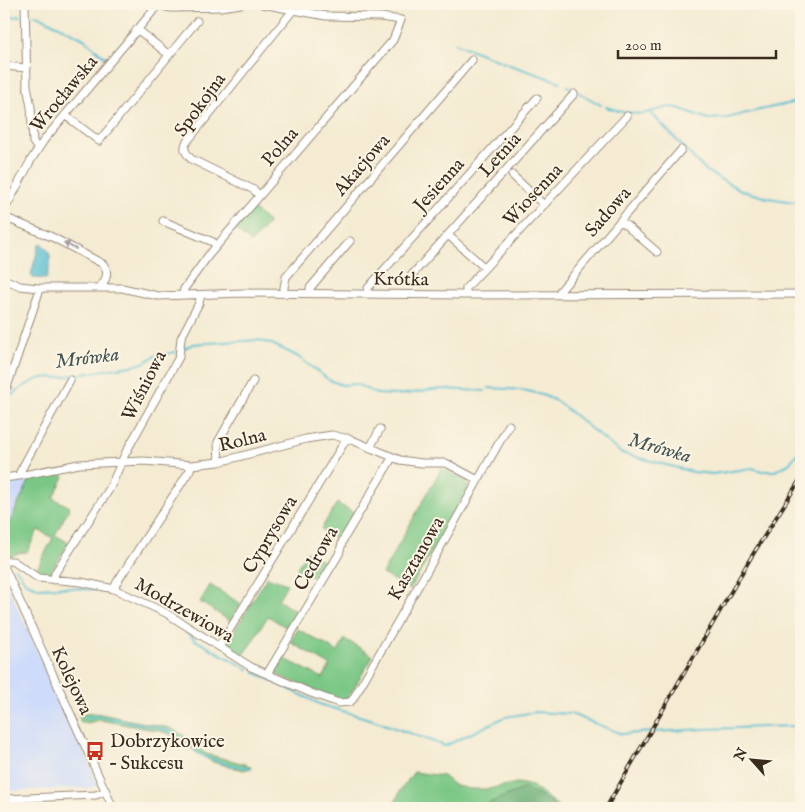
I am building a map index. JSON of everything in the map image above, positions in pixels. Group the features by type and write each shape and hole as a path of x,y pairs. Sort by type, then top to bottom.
{"street":[{"path":"25,4 27,68 33,142 38,149"},
{"path":"161,4 172,8 220,7 241,4"},
{"name":"Wrocławska","path":"4,211 38,149 161,4"},
{"path":"262,4 294,9"},
{"name":"Polna","path":"183,295 184,289 198,268 216,246 393,40 401,20 381,17 326,16 294,9"},
{"name":"Spokojna","path":"259,194 191,159 186,154 184,148 186,143 294,9"},
{"path":"65,115 99,141 197,21"},
{"path":"138,29 169,55"},
{"name":"Akacjowa","path":"284,293 286,278 472,60"},
{"path":"4,66 27,68"},
{"name":"Letnia","path":"411,276 574,94"},
{"name":"Jesienna","path":"367,294 368,288 537,98"},
{"name":"Wiosenna","path":"466,295 466,288 627,116"},
{"name":"Sadowa","path":"560,295 560,291 681,150"},
{"path":"512,175 544,205"},
{"path":"4,217 47,234 100,262 106,267 106,278 111,288"},
{"path":"163,221 213,242 216,246"},
{"path":"620,221 657,252"},
{"path":"448,235 485,268"},
{"path":"310,293 310,288 350,241"},
{"path":"98,288 106,278"},
{"name":"Krótka","path":"4,279 20,286 40,288 122,288 152,296 284,293 466,295 801,294"},
{"path":"7,387 40,288"},
{"name":"Wiśniowa","path":"54,580 55,573 110,488 178,357 181,338 199,303 201,295"},
{"path":"19,476 70,380"},
{"path":"219,462 218,442 253,381"},
{"name":"Kasztanowa","path":"346,703 353,699 508,425"},
{"path":"370,448 380,429"},
{"name":"Rolna","path":"4,478 79,464 144,461 191,465 219,462 319,436 332,435 347,438 392,458 422,464 446,462 478,480"},
{"name":"Cyprysowa","path":"219,647 347,438"},
{"name":"Cedrowa","path":"267,674 392,458"},
{"path":"114,589 190,470 191,465"},
{"name":"Modrzewiowa","path":"4,561 13,561 38,578 81,582 114,589 166,613 251,667 311,693 340,703 346,703"},
{"name":"Kolejowa","path":"4,566 114,808"},
{"path":"4,799 96,795 106,791"}],"shaded area":[{"path":"30,479 4,534 4,484"},
{"path":"4,578 99,785 88,788 4,791"}],"green space":[{"path":"252,208 269,223 251,243 234,228"},
{"path":"441,469 466,480 468,487 410,590 382,574"},
{"path":"59,471 64,477 53,498 70,507 55,535 69,543 50,573 41,574 35,572 53,538 38,530 27,552 18,553 8,558 4,549 4,534 30,479"},
{"path":"337,503 354,513 338,540 321,529"},
{"path":"307,551 324,562 322,566 325,568 318,581 297,568"},
{"path":"267,577 287,584 278,600 298,613 289,629 268,616 242,658 227,648 227,643"},
{"path":"210,585 241,604 230,621 200,602"},
{"path":"298,629 338,652 345,639 373,656 348,698 340,701 272,673 279,656 323,678 330,665 290,642"},
{"path":"95,713 170,728 183,735 206,754 245,764 252,768 243,770 213,762 197,753 175,736 160,731 100,720 81,723 78,714"},
{"path":"414,772 443,776 454,785 469,789 488,789 517,783 532,786 561,808 555,808 552,803 525,788 477,808 393,808 400,791"},
{"path":"525,788 552,803 555,808 477,808"}],"water":[{"path":"42,244 50,255 46,279 33,278 31,274 39,245"}],"waterway":[{"path":"33,15 39,16 84,39 106,58"},
{"path":"4,18 20,16"},
{"path":"455,43 507,64 560,82"},
{"path":"567,86 601,105"},
{"path":"606,107 622,112 642,114 669,107 678,108 708,119 727,118 801,101"},
{"path":"651,113 704,169 720,179 743,191 768,198 801,203"},
{"path":"792,287 801,276"},
{"name":"Mrówka","path":"183,349 193,344 259,340 297,356 329,380 342,385 356,384 377,394 398,395 440,389 485,391"},
{"name":"Mrówka","path":"4,398 42,378 55,378 137,365 155,356 176,352"},
{"name":"Mrówka","path":"489,388 524,390 540,394 558,402 621,453 693,472 713,474 752,468 762,471 775,471 789,464 801,448"},
{"path":"14,568 25,582 39,588 61,587 106,591 162,615 181,627 195,640 248,669"},
{"path":"254,672 322,705 373,720 445,746 505,717 536,712 571,714 622,734 801,725"},
{"path":"84,718 104,717 156,727 174,733 203,756 223,763 250,768"}],"railway":[{"path":"606,808 750,559 801,478"}],"place":[{"name":"Dobrzykowice – Sukcesu","path":"95,751"}]}
